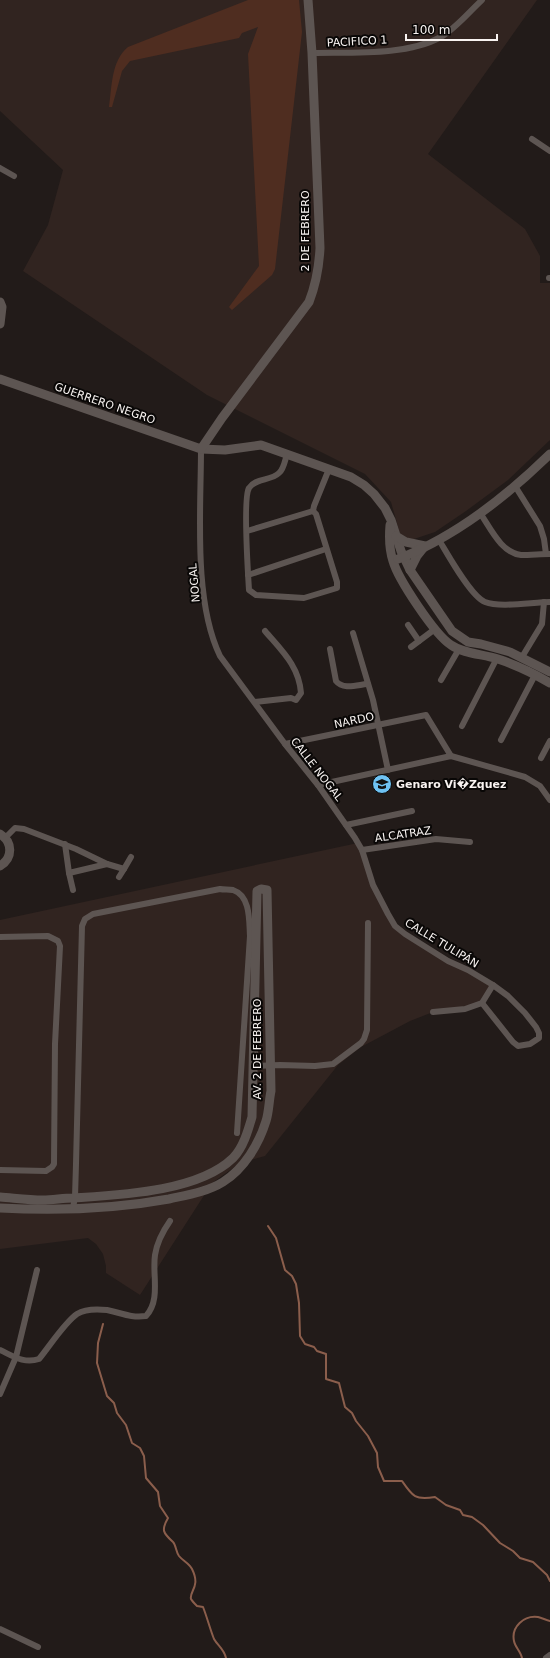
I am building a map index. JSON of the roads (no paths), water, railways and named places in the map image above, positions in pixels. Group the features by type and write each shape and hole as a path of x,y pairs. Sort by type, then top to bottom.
{"main road":[{"name":"2 DE FEBRERO","path":"201,449 222,418 309,302 316,285 320,248 312,53 308,0"},
{"path":"0,302 2,307 0,324"},
{"name":"GUERRERO NEGRO","path":"0,379 201,449 225,450 260,445 351,477 364,485 374,494 385,508 391,520 393,535"},
{"path":"393,561 439,540 480,513 515,486 550,454"},
{"path":"393,535 406,542 425,546"},
{"path":"393,535 410,570 452,631 468,642 510,652 550,672"},
{"path":"393,535 393,561 402,583 442,638 451,646 497,658 525,669 550,683"},
{"path":"410,570 417,556 425,546"},
{"path":"0,866 6,861 10,852 9,845 3,836"},
{"name":"AV. 2 DE FEBRERO","path":"0,1196 42,1200 75,1197 93,1198 136,1192 187,1183 209,1175 233,1158 247,1135 252,1117 257,891 261,888 267,890 271,1091 267,1120 254,1150 241,1167 224,1181 204,1190 189,1195 150,1202 93,1208 41,1210 0,1208"}],"street":[{"name":"PACIFICO 1","path":"312,53 403,49 421,46 442,36 482,0"},
{"path":"532,139 550,151"},
{"path":"0,168 14,176"},
{"name":"NOGAL","path":"201,449 201,543 203,583 207,615 215,646 220,656 255,702"},
{"path":"287,454 279,473 273,477 254,483 249,488 247,494 249,590 256,595 304,598 337,588 337,582 316,514 313,511 329,469"},
{"path":"480,513 503,546 510,551 520,555 548,554 540,526 515,486"},
{"path":"247,531 313,511"},
{"path":"439,540 477,597 485,602 500,604 547,602 542,624 522,657"},
{"path":"248,575 326,549"},
{"path":"408,625 419,641"},
{"path":"411,647 435,629"},
{"path":"255,702 291,698 296,700 301,693 300,680 286,654 265,631"},
{"path":"353,633 378,725 388,770"},
{"path":"479,654 481,644"},
{"path":"330,649 336,681 339,685 344,687 367,684"},
{"path":"440,680 459,649"},
{"path":"462,726 497,658"},
{"path":"501,740 535,675"},
{"name":"CALLE NOGAL","path":"255,702 285,744 318,785 362,850"},
{"name":"NARDO","path":"285,744 426,715 451,756"},
{"path":"541,758 550,741"},
{"path":"318,785 451,756 525,778 540,786 550,800"},
{"path":"346,825 412,811"},
{"path":"3,836 12,830 19,828 65,844 107,864 124,869"},
{"name":"ALCATRAZ","path":"362,850 429,839 470,842"},
{"path":"65,844 73,890"},
{"name":"CALLE TULIPÁN","path":"362,850 373,885 395,926 448,961 468,970 493,985 516,1003 539,1033 539,1038 535,1042 524,1046 518,1046 513,1042 482,1003"},
{"path":"119,877 131,857"},
{"path":"69,872 107,864"},
{"path":"73,1208 75,1197 82,926 85,919 93,914 220,889 234,891 244,897 247,905 250,936 237,1132"},
{"path":"254,1066 328,1066 339,1061 364,1039 367,1030 368,923"},
{"path":"0,937 48,936 58,940 60,946 55,1044 54,1164 46,1171 0,1170"},
{"path":"433,1012 464,1009 482,1003 493,985"},
{"path":"0,1350 28,1361 39,1359 71,1320 77,1314 85,1310 108,1310 128,1316 146,1316 152,1310 154,1301 155,1254 160,1238 170,1221"},
{"path":"0,1394 16,1357 37,1270"},
{"path":"0,1629 38,1647"},
{"path":"546,1658 550,1655"}],"waterway":[{"path":"268,1226 276,1238 285,1270 292,1276 296,1284 299,1303 300,1336 305,1344 326,1354 326,1379 339,1383 345,1407 352,1413 356,1421 368,1436 377,1453 378,1467 384,1481 402,1481 409,1491 415,1496 423,1498 435,1497 446,1505 460,1510 463,1515 472,1517 483,1525 500,1543 513,1551 520,1558 533,1562 547,1575 550,1581"},
{"path":"103,1324 98,1343 97,1363 107,1396 114,1403 117,1413 126,1425 132,1443 140,1448 144,1456 146,1478 158,1492 160,1506 168,1518 164,1526 165,1534 174,1543 179,1556 191,1567 194,1575 195,1584 191,1599 197,1606 203,1607 214,1639 226,1658"},
{"path":"522,1658 514,1641 515,1631 520,1623 523,1620 533,1617 550,1621"}],"place":[{"name":"Genaro Vi�Zquez","path":"382,784"}]}
